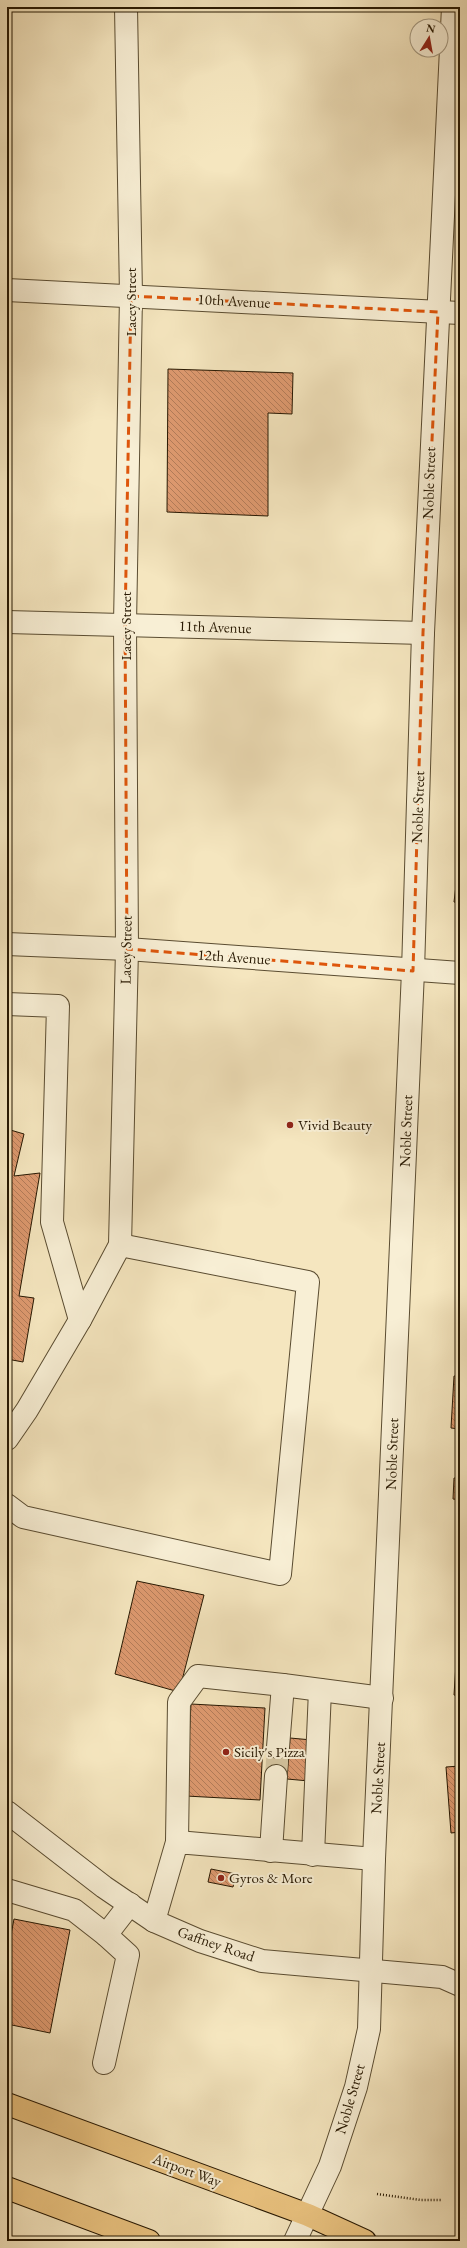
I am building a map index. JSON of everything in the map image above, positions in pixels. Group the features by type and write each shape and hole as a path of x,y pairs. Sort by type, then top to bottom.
{"main road":[{"name":"Airport Way","path":"7,2104 308,2215 365,2241"},
{"path":"7,2188 148,2241"}],"street":[{"name":"Lacey Street","path":"120,1245 127,949 126,624 131,296 126,7"},
{"name":"Noble Street","path":"295,2241 330,2166 356,2086 369,2029 374,1859 413,971 423,633 453,7"},
{"name":"10th Avenue","path":"7,290 460,313"},
{"name":"11th Avenue","path":"7,622 423,633"},
{"name":"12th Avenue","path":"7,944 127,949 413,971 460,973"},
{"path":"7,1004 58,1006 52,1222 80,1320"},
{"path":"7,1439 27,1410 80,1320 120,1245 308,1282 280,1574 23,1517 7,1505"},
{"path":"154,1921 177,1842 179,1702 198,1676 382,1698"},
{"path":"278,1747 283,1685"},
{"path":"313,1855 320,1690"},
{"path":"271,1851 276,1776"},
{"name":"Gaffney Road","path":"7,1812 104,1887 154,1921 200,1941 262,1961 442,1977 460,1985"},
{"path":"177,1842 313,1855 374,1859"},
{"path":"7,1890 74,1910 106,1935 128,1955 104,2063"},
{"path":"106,1935 130,1904"}],"path":[{"path":"377,2194 421,2200 442,2200"}],"highlighted area":[{"path":"131,296 438,312 423,633 413,971 127,949 125,624"}],"building":[{"path":"168,369 293,373 292,414 268,413 268,516 167,512"},
{"path":"460,852 460,903 454,902"},
{"path":"7,1129 24,1134 14,1176 40,1173 19,1296 34,1298 23,1362 7,1359"},
{"path":"454,1376 460,1376 460,1429 451,1428"},
{"path":"454,1478 460,1478 460,1500 453,1499"},
{"path":"459,1563 460,1609 456,1609"},
{"path":"137,1581 204,1595 179,1692 115,1674"},
{"path":"458,1633 460,1633 460,1696 454,1695"},
{"name":"Sicily's Pizza","path":"191,1704 265,1708 260,1800 186,1796"},
{"path":"290,1738 312,1740 309,1781 287,1779"},
{"path":"460,1766 460,1832 451,1833 446,1767"},
{"path":"211,1869 236,1874 233,1887 208,1882"},
{"path":"14,1919 70,1930 50,2033 7,2024 7,1956"}],"tunnel":[{"path":"276,1776 278,1747"}],"place":[{"name":"Vivid Beauty","path":"290,1125"},
{"name":"Sicily's Pizza","path":"226,1752"},
{"name":"Gyros & More","path":"221,1878"}]}
